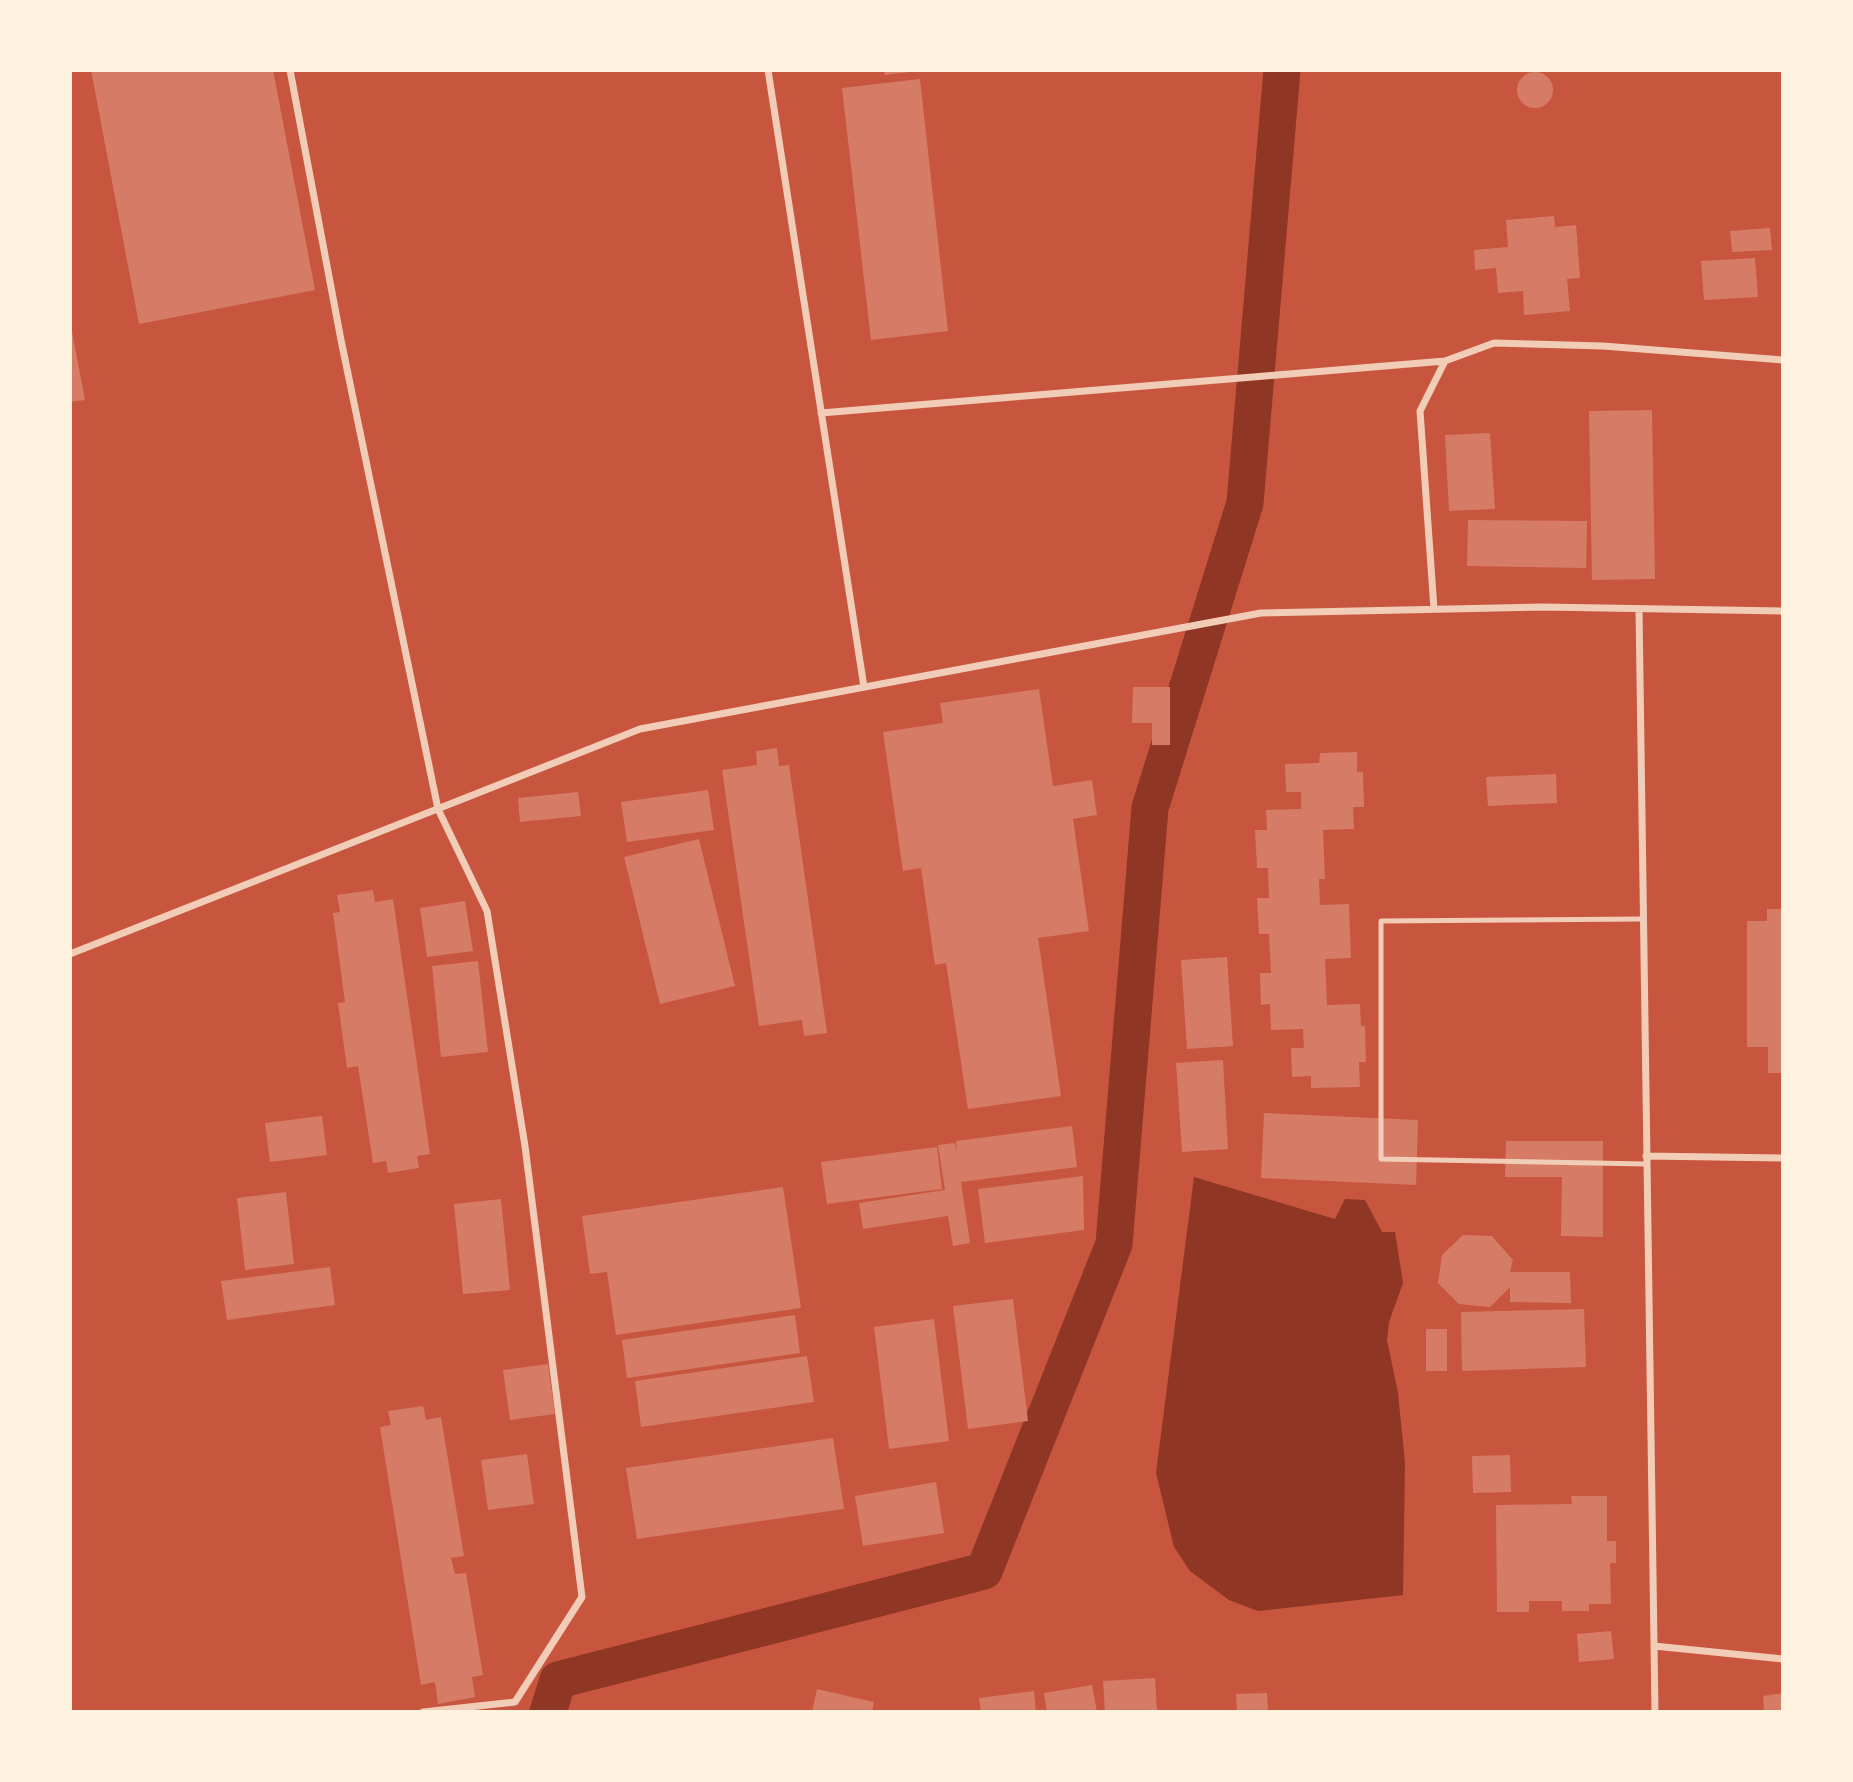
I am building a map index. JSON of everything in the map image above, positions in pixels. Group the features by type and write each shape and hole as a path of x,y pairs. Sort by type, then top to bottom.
{"street":[{"path":"290,70 341,340 438,809 487,911 525,1146 582,1597 515,1702 423,1712"},
{"path":"768,70 864,687"},
{"path":"821,414 1446,361 1494,343 1604,346 1783,360"},
{"path":"1434,609 1420,411 1446,361"},
{"path":"70,954 640,729 1261,612 1543,607 1783,611"},
{"path":"1639,609 1655,1712"},
{"path":"1646,1160 1783,1158"},
{"path":"1654,1646 1783,1659"}],"lane":[{"path":"1643,919 1381,921 1381,1158 1646,1160"}],"shaded area":[{"path":"1194,1177 1335,1219 1345,1199 1365,1200 1382,1232 1395,1232 1403,1283 1389,1322 1387,1340 1398,1393 1405,1463 1403,1595 1258,1611 1229,1600 1190,1571 1174,1547 1156,1473"}],"building":[{"path":"91,70 273,70 315,290 139,324"},
{"path":"884,70 910,70 910,72 885,75"},
{"path":"1535,72 1548,77 1553,90 1548,103 1535,108 1522,103 1517,90 1522,77"},
{"path":"920,79 948,331 871,340 842,88"},
{"path":"1554,216 1555,227 1576,225 1580,278 1567,279 1570,311 1524,315 1523,291 1498,293 1496,268 1475,270 1474,250 1508,247 1506,220"},
{"path":"1770,228 1772,250 1732,252 1730,231"},
{"path":"1755,258 1758,297 1704,300 1701,261"},
{"path":"70,321 85,400 70,402"},
{"path":"1652,410 1655,579 1592,580 1589,411"},
{"path":"1490,433 1495,509 1449,511 1445,435"},
{"path":"1468,520 1587,521 1586,568 1467,566"},
{"path":"1133,687 1170,687 1170,745 1152,745 1152,723 1132,723"},
{"path":"1039,689 1053,786 1092,780 1097,815 1073,819 1089,931 1038,938 1061,1096 968,1109 946,963 935,965 921,868 903,871 883,732 943,723 940,703"},
{"path":"777,748 779,766 789,765 827,1033 804,1036 802,1020 759,1026 722,770 757,765 756,751"},
{"path":"1357,752 1357,772 1363,772 1364,807 1353,807 1354,829 1323,830 1325,879 1319,879 1320,905 1349,904 1351,958 1325,959 1327,1005 1360,1004 1361,1026 1365,1026 1366,1062 1359,1062 1360,1087 1311,1088 1311,1076 1292,1077 1291,1048 1304,1048 1303,1029 1271,1030 1270,1004 1261,1005 1260,973 1271,973 1269,934 1259,934 1257,898 1269,898 1268,868 1257,868 1255,830 1267,830 1266,810 1301,809 1301,792 1286,792 1285,764 1319,763 1320,753"},
{"path":"1556,774 1557,803 1488,806 1486,777"},
{"path":"708,790 714,830 627,842 621,802"},
{"path":"578,792 581,816 520,822 518,798"},
{"path":"699,839 735,986 660,1004 624,857"},
{"path":"373,890 375,902 393,899 430,1154 417,1156 419,1168 388,1173 386,1161 373,1163 358,1066 347,1068 338,1003 345,1002 333,913 340,912 337,895"},
{"path":"465,901 473,951 427,957 420,908"},
{"path":"1767,909 1783,909 1783,1073 1768,1073 1768,1047 1747,1047 1747,921 1767,921"},
{"path":"1227,957 1233,1046 1187,1049 1181,960"},
{"path":"478,961 488,1052 441,1057 432,966"},
{"path":"1223,1060 1228,1149 1182,1152 1176,1063"},
{"path":"1264,1113 1418,1120 1416,1185 1261,1178"},
{"path":"322,1116 327,1155 270,1162 265,1123"},
{"path":"1072,1126 1077,1167 961,1182 970,1243 953,1246 948,1216 863,1229 859,1203 945,1190 938,1145 955,1143 957,1154 956,1141"},
{"path":"1506,1141 1603,1141 1603,1237 1561,1236 1562,1177 1505,1177"},
{"path":"937,1147 942,1189 827,1204 821,1162"},
{"path":"1083,1176 1084,1230 985,1243 978,1189"},
{"path":"783,1187 801,1308 616,1335 607,1272 590,1274 582,1216"},
{"path":"286,1192 294,1264 245,1270 237,1198"},
{"path":"501,1199 510,1290 463,1294 454,1204"},
{"path":"1463,1235 1492,1236 1513,1260 1510,1272 1570,1272 1571,1303 1510,1302 1510,1287 1490,1307 1459,1304 1438,1283 1442,1255"},
{"path":"330,1267 335,1305 227,1320 221,1281"},
{"path":"1013,1299 1028,1421 968,1429 953,1306"},
{"path":"1584,1309 1586,1367 1462,1371 1461,1312"},
{"path":"795,1315 800,1353 627,1378 622,1340"},
{"path":"934,1319 949,1441 889,1449 874,1327"},
{"path":"1426,1329 1447,1329 1447,1371 1426,1371"},
{"path":"807,1356 814,1402 641,1427 635,1381"},
{"path":"548,1364 555,1414 510,1420 503,1370"},
{"path":"423,1406 426,1420 441,1417 464,1556 451,1558 455,1574 466,1573 483,1675 472,1677 475,1697 438,1704 435,1682 421,1685 380,1427 391,1425 388,1411"},
{"path":"833,1438 844,1509 637,1539 626,1468"},
{"path":"527,1454 534,1504 488,1510 481,1460"},
{"path":"1510,1455 1511,1492 1473,1493 1472,1456"},
{"path":"936,1482 944,1533 863,1546 855,1496"},
{"path":"1571,1496 1607,1496 1607,1541 1616,1541 1616,1563 1610,1563 1611,1604 1589,1604 1589,1611 1562,1611 1562,1601 1529,1601 1529,1612 1497,1612 1496,1505 1572,1504"},
{"path":"1611,1631 1614,1659 1579,1662 1577,1634"},
{"path":"1155,1678 1157,1712 1105,1712 1103,1681"},
{"path":"1092,1685 1097,1712 1047,1712 1044,1693"},
{"path":"817,1689 874,1702 872,1712 812,1712"},
{"path":"1034,1691 1036,1712 981,1712 979,1698"},
{"path":"1267,1693 1268,1712 1237,1712 1236,1694"},
{"path":"1783,1693 1783,1712 1764,1712 1763,1696"}],"waterway":[{"path":"548,1712 558,1680 984,1571 1114,1244 1150,808 1245,503 1282,70"}]}
